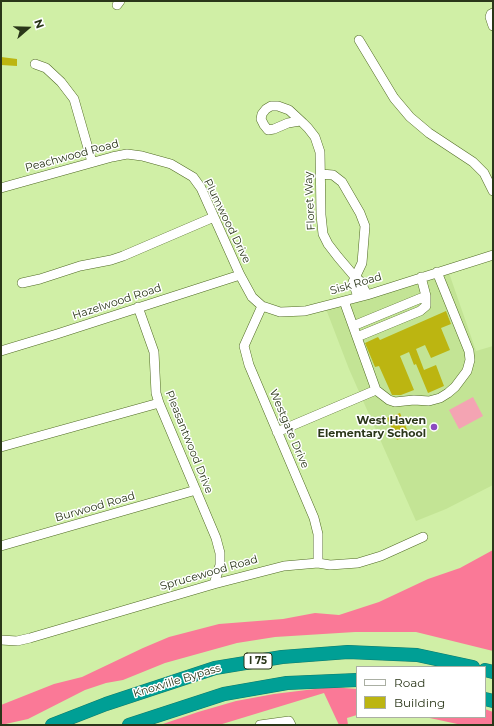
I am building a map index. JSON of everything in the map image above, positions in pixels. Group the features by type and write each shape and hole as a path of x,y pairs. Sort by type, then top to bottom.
{"highway":[{"name":"Knoxville Bypass","path":"52,725 106,704 215,668 282,657 348,652 417,655 468,666"},
{"path":"129,725 224,694 288,683 356,680"}],"street":[{"path":"493,13 490,17 493,26"},
{"path":"359,40 394,98 410,117 429,134 473,162 484,173 493,191"},
{"path":"35,64 46,68 61,82 74,99 92,162"},
{"name":"Floret Way","path":"300,120 315,137 320,152 321,214 323,234 328,244 355,277"},
{"name":"Peachwood Road","path":"1,188 92,162 126,154 142,156 171,164 193,177"},
{"path":"321,174 333,175 342,182 360,213 365,226 362,263 353,282 362,296"},
{"name":"Plumwood Drive","path":"193,177 214,217 240,275"},
{"path":"22,283 40,279 80,266 123,256 214,217"},
{"name":"Sisk Road","path":"262,306 280,312 305,311 362,296 493,255"},
{"path":"344,301 376,390 389,400 395,402 414,400 429,401 440,398 455,387 467,371 470,360 469,351 437,272"},
{"path":"240,275 252,297 262,306"},
{"name":"Hazelwood Road","path":"1,351 240,275"},
{"path":"357,337 420,311 426,306 426,296 421,277"},
{"path":"353,326 426,296"},
{"name":"Westgate Drive","path":"262,306 244,346 249,365 314,518 318,534 318,563"},
{"name":"Pleasantwood Drive","path":"138,307 154,352 156,393 159,403 216,538 220,554 220,565 214,584"},
{"path":"277,432 376,390"},
{"path":"1,447 159,403"},
{"name":"Burwood Road","path":"1,546 196,490"},
{"name":"Sprucewood Road","path":"1,640 17,641 30,638 214,584 284,566 318,563 358,563 381,556 423,537"},
{"path":"260,725 290,723"}],"shaded area":[{"name":"West Haven Elementary School","path":"449,273 476,351 493,346 493,485 446,509 416,521 349,369 326,309"},
{"path":"473,397 483,416 459,429 449,410"},
{"path":"493,550 493,651 416,632 355,632 275,637 237,643 165,663 123,680 106,683 85,690 28,719 1,725 1,705 54,684 82,677 169,637 219,624 283,619 315,613 339,615 379,602 428,579 460,568"},
{"path":"331,687 356,689 356,715 347,718 348,725 339,725 324,693 219,725 160,725 236,701 274,694"},
{"path":"486,709 493,712 493,725 462,725 430,718 486,718"}],"building":[{"path":"1,57 17,59 17,66 1,65"},
{"name":"West Haven Elementary School","path":"446,311 451,324 441,328 450,350 431,358 425,345 416,349 424,370 436,365 444,386 428,393 416,364 414,365 409,352 400,356 414,390 401,395 392,395 379,366 375,367 365,343 378,337 380,340"},
{"path":"400,413 409,434 397,440 387,418"}],"place":[{"name":"West Haven Elementary School","path":"434,427"}]}
